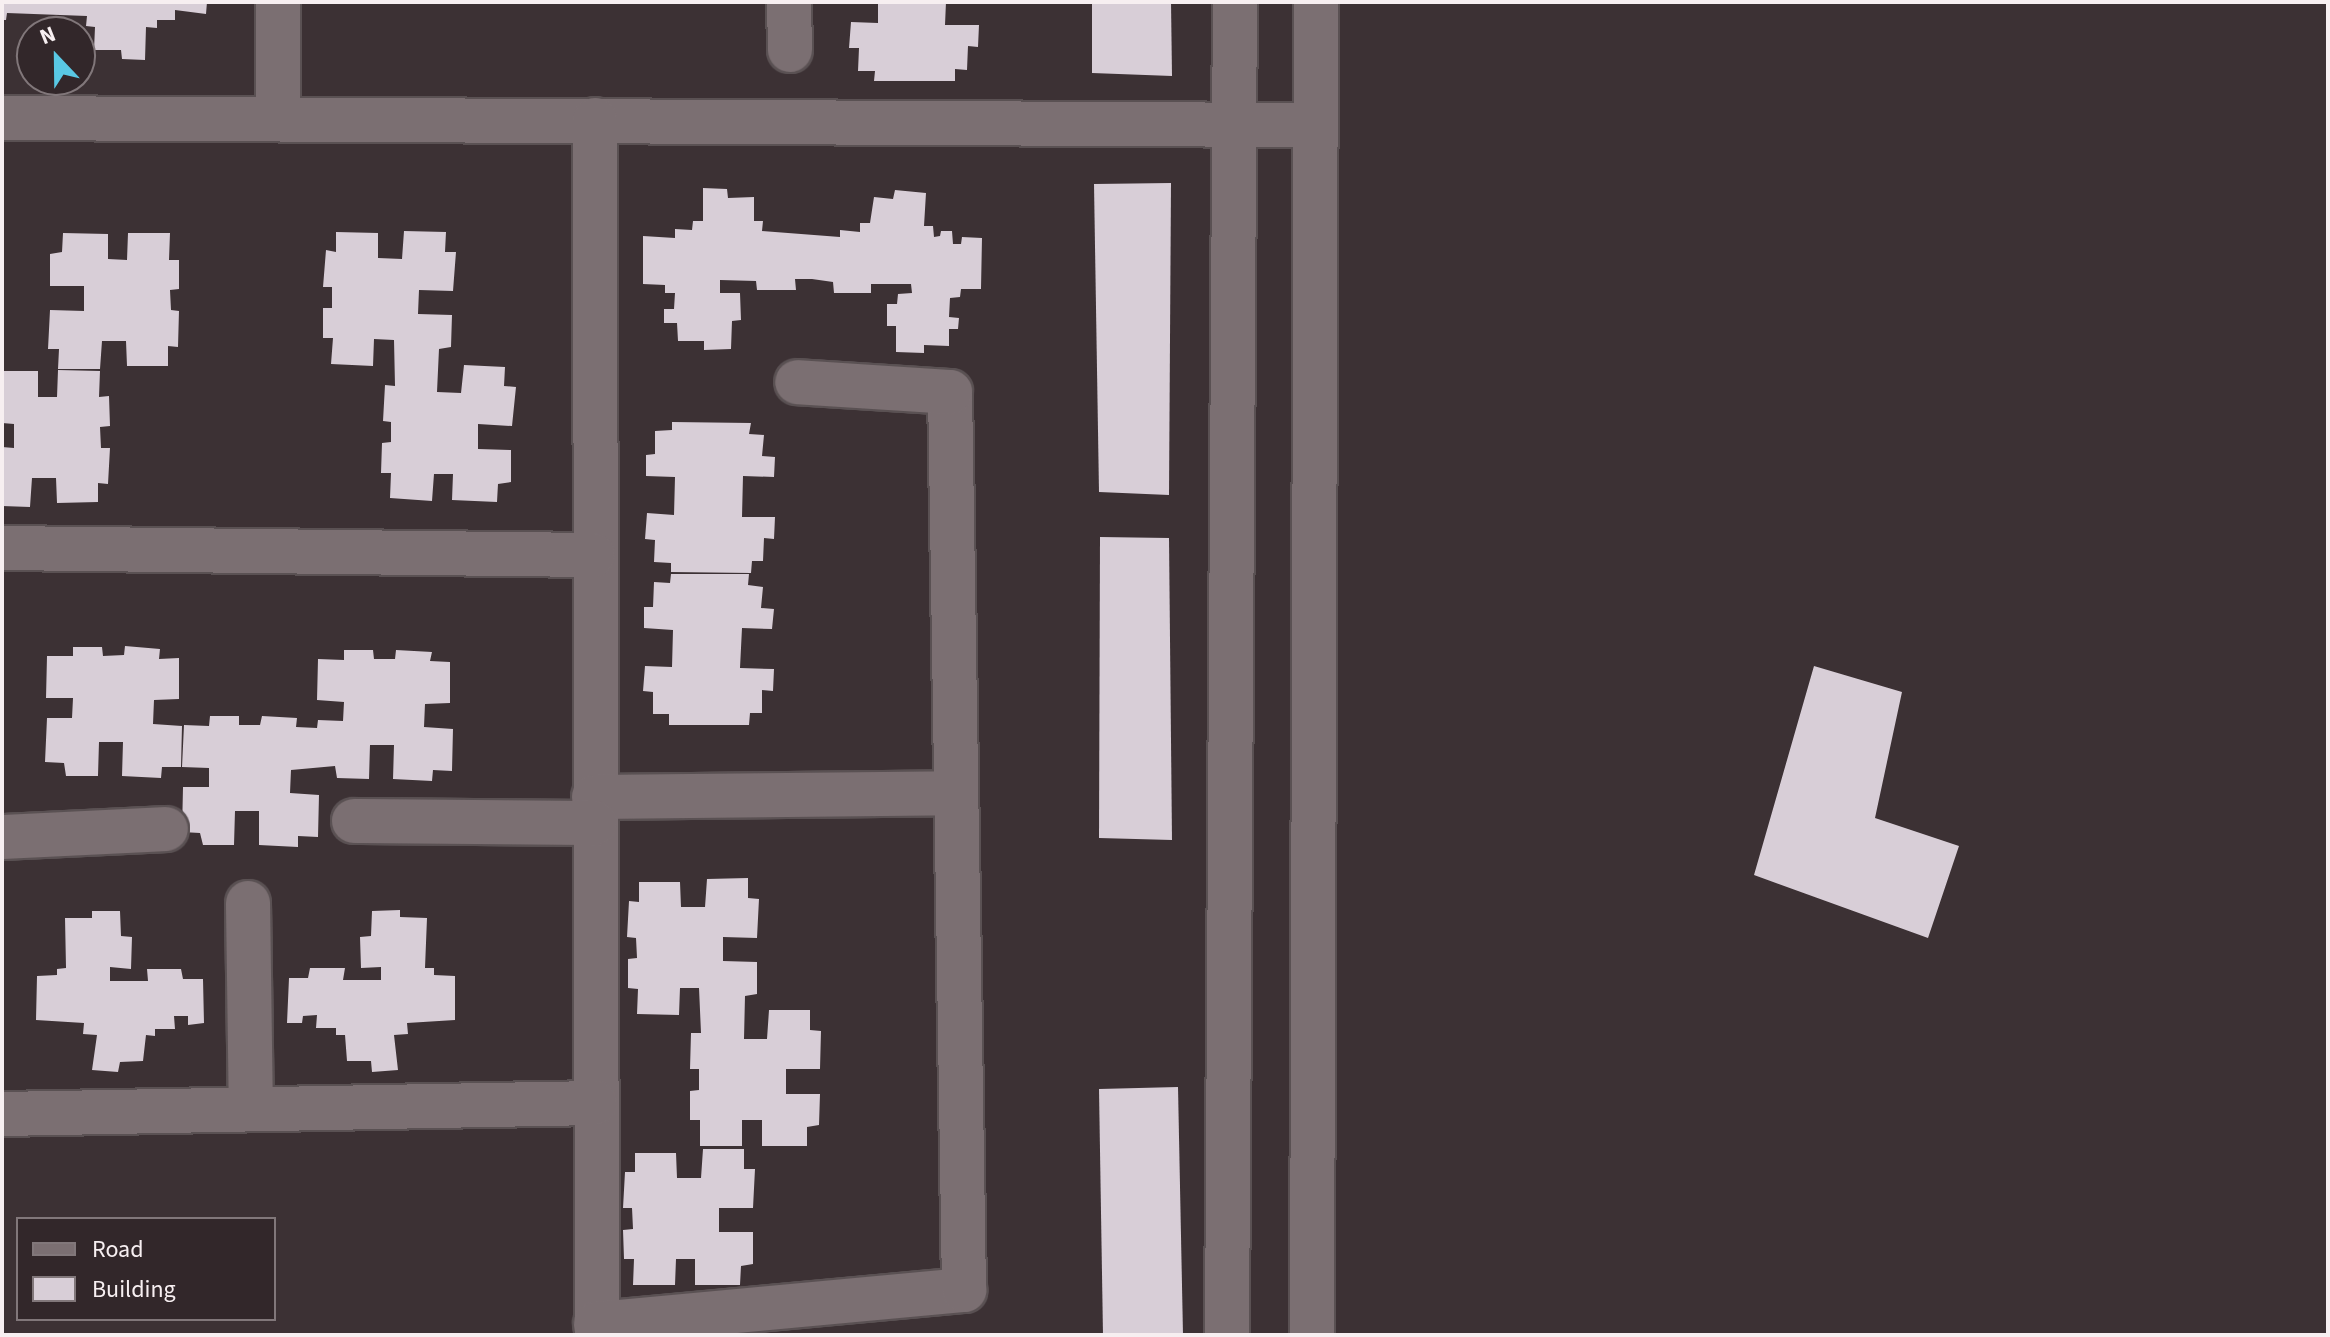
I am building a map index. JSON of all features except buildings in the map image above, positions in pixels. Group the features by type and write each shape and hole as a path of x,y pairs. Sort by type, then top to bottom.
{"street":[{"path":"278,2 278,119"},
{"path":"789,2 790,50"},
{"path":"1227,1335 1235,2"},
{"path":"1312,1335 1316,2"},
{"path":"2,118 1315,125"},
{"path":"595,120 596,1330 964,1290 950,392 797,382"},
{"path":"2,548 593,555"},
{"path":"354,821 956,793"},
{"path":"2,837 166,829"},
{"path":"248,903 251,1109"},
{"path":"2,1114 595,1103"}]}
